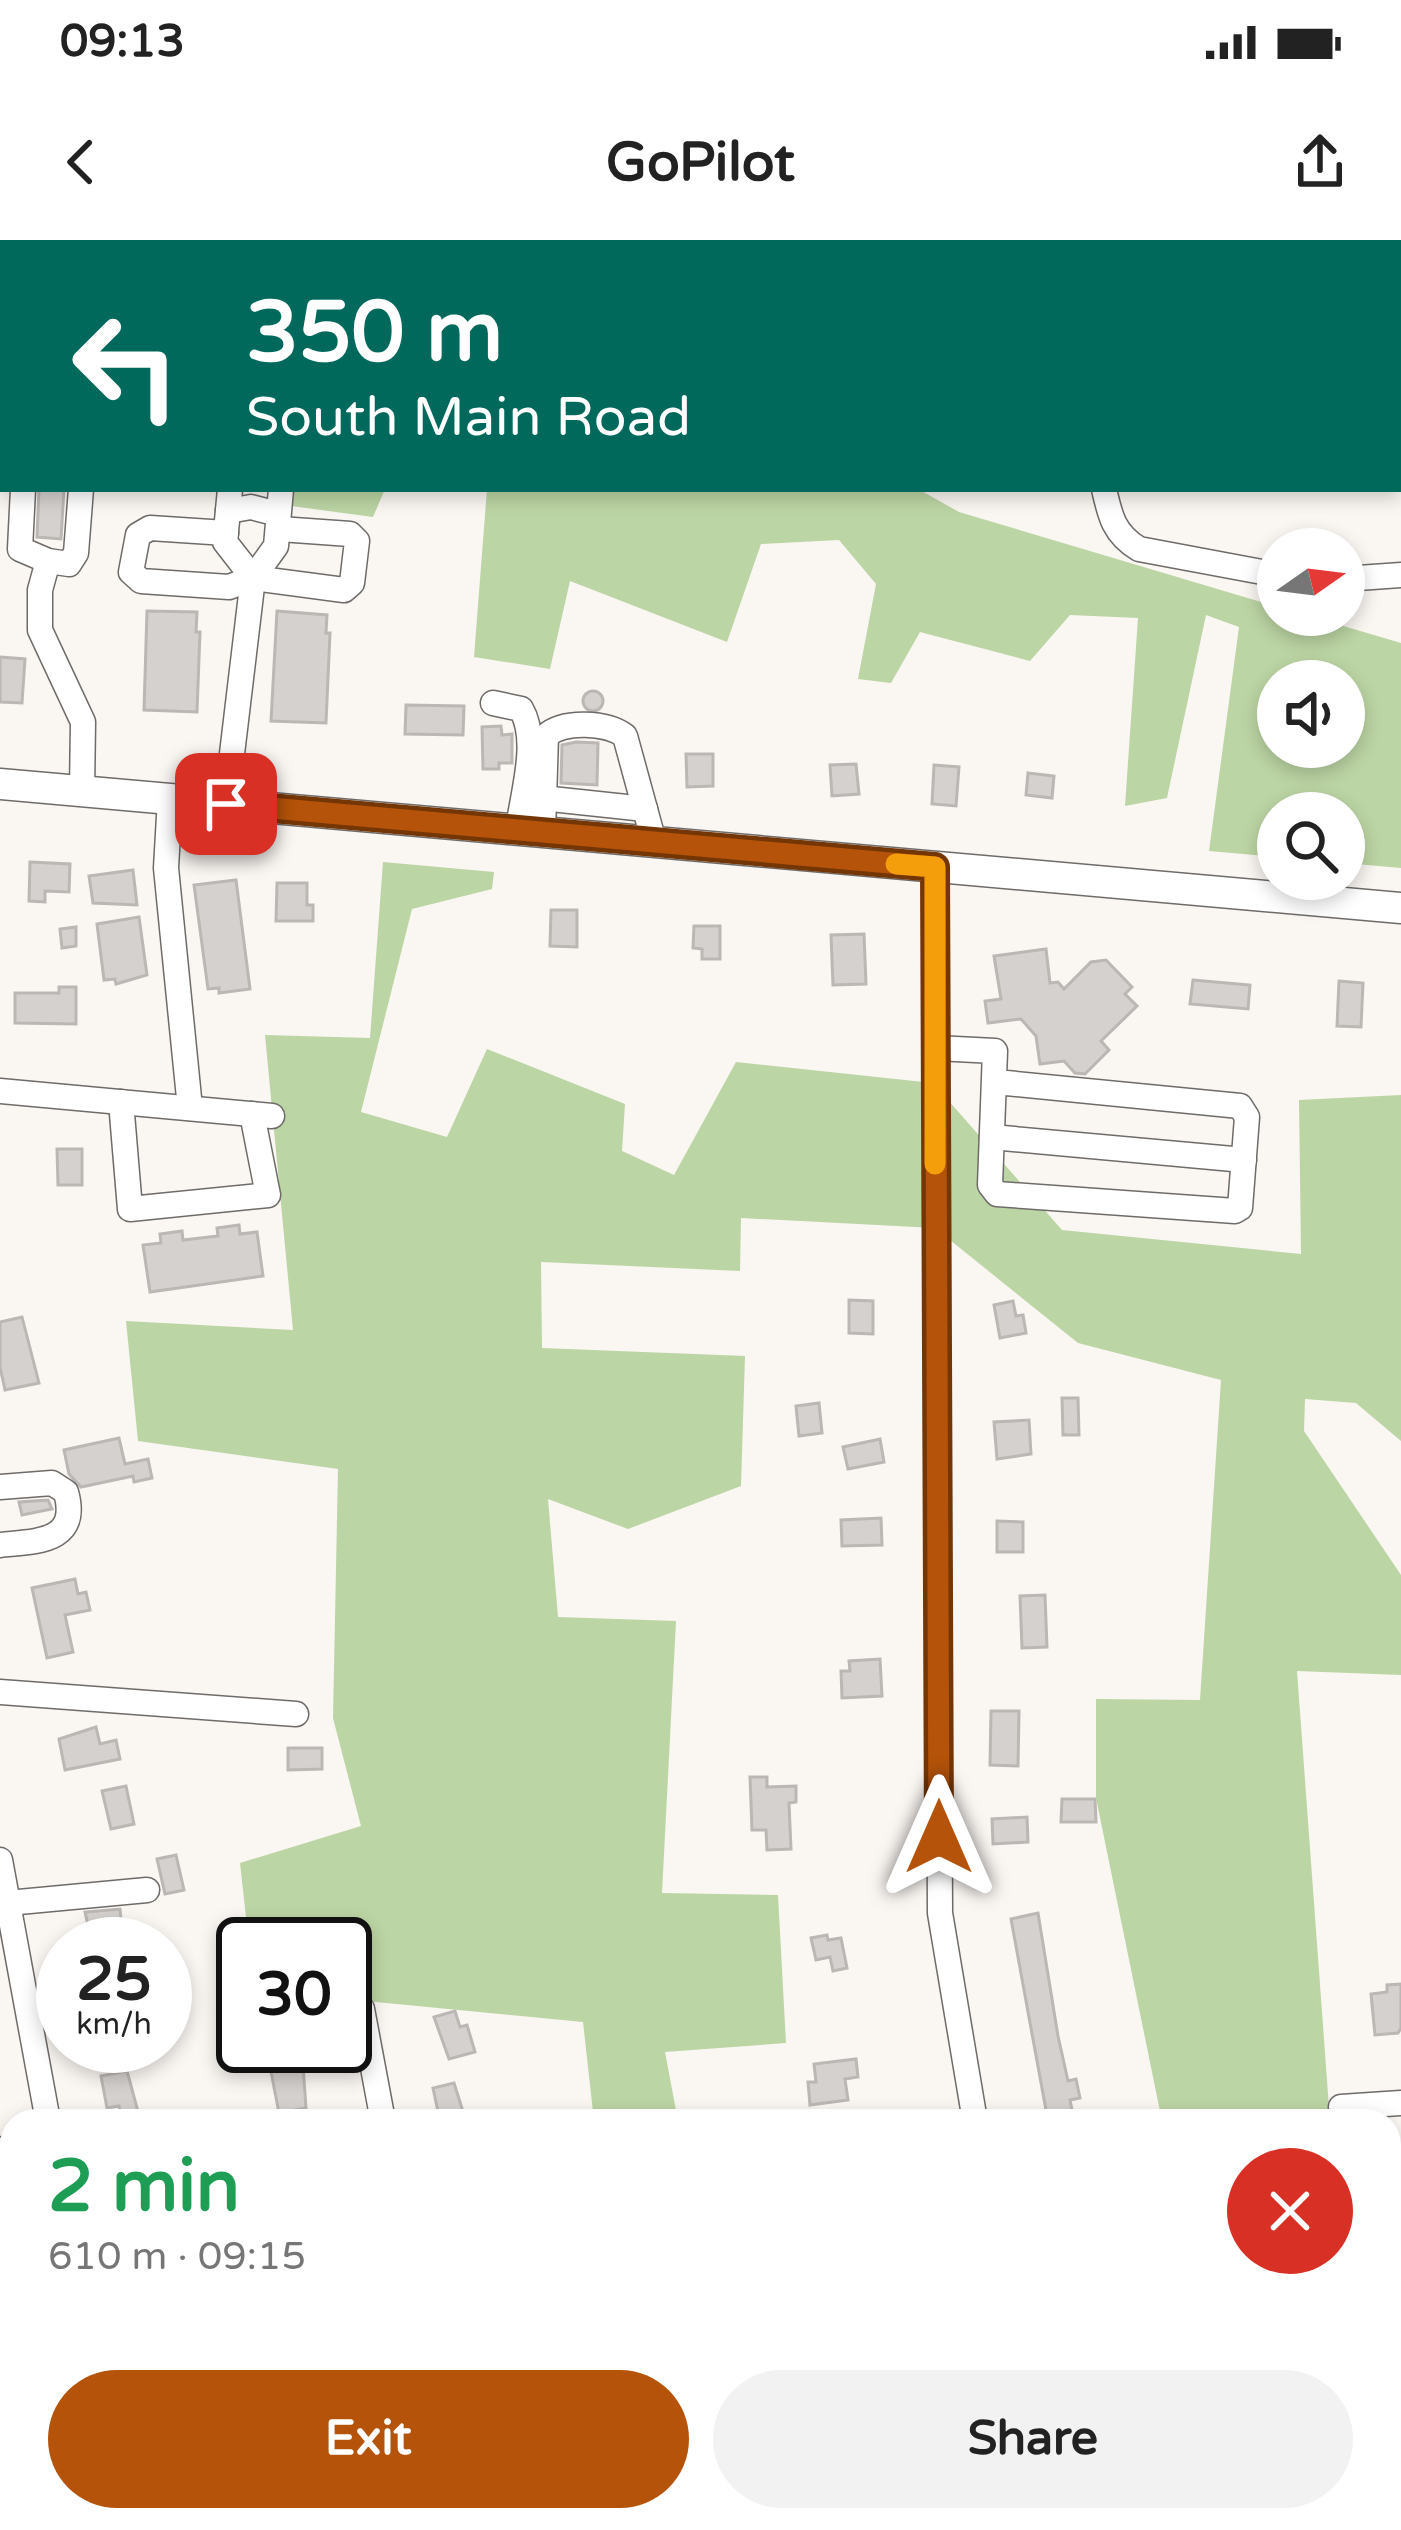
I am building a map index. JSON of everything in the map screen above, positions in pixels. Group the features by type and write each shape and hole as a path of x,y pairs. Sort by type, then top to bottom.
{"main road":[{"path":"0,784 1401,908"}],"street":[{"path":"23,492 18,545 48,561 73,561 81,492"},
{"path":"1106,492 1111,522 1123,539 1139,549 1257,571"},
{"path":"251,507 280,511 350,534 357,541 352,583 344,590 253,578 229,587 141,581 131,572 138,535 150,528 228,511 251,507"},
{"path":"228,511 232,554 253,578"},
{"path":"226,804 253,578 275,546 280,511"},
{"path":"48,561 40,590 40,629 83,722 82,791"},
{"path":"1365,578 1401,575"},
{"path":"493,703 521,709 526,718 531,831"},
{"path":"531,831 542,798 546,736 562,725 616,730 625,736 654,842"},
{"path":"542,798 645,809"},
{"path":"170,799 166,868 190,1108"},
{"path":"935,867 940,1913 973,2109"},
{"path":"936,1048 995,1052 990,1185 997,1194 1240,1208 1247,1117 1240,1106 995,1082"},
{"path":"0,1091 190,1108 262,1115 268,1195 130,1209 121,1102"},
{"path":"992,1137 1244,1160"},
{"path":"0,1487 52,1483 66,1492 69,1513 55,1536 0,1544"},
{"path":"0,1692 296,1714"},
{"path":"0,1860 8,1903 9,1961 45,2109"},
{"path":"8,1903 147,1890"},
{"path":"372,2065 380,2109"},
{"path":"1341,2107 1401,2103"}],"green space":[{"path":"285,492 384,492 373,517 284,505"},
{"path":"487,492 923,492 959,512 1257,601 1257,636 1365,636 1365,632 1401,643 1401,868 1365,865 1365,792 1257,792 1257,855 1209,851 1239,627 1206,615 1167,798 1125,806 1138,618 1070,615 1030,661 920,632 891,683 858,679 876,584 839,540 761,544 727,642 570,581 550,669 474,657"},
{"path":"383,862 494,872 492,889 412,909 361,1112 447,1137 487,1049 625,1104 622,1151 674,1175 736,1062 933,1083 1062,1230 1301,1254 1299,1100 1401,1095 1401,1441 1356,1403 1305,1399 1304,1431 1401,1575 1401,1675 1297,1671 1329,2109 1160,2109 1096,1798 1096,1699 1200,1700 1221,1380 1078,1343 935,1228 741,1218 740,1271 541,1262 542,1348 745,1356 741,1486 628,1529 548,1499 558,1617 676,1621 662,1893 778,1895 786,2043 665,2052 676,2109 593,2109 583,2022 372,2002 372,1917 246,1917 240,1863 361,1826 333,1718 338,1469 138,1441 126,1321 293,1330 265,1035 370,1038"}],"building":[{"path":"39,492 64,492 61,539 37,537"},
{"path":"147,611 197,612 197,712 144,710"},
{"path":"277,611 327,615 326,723 271,721"},
{"path":"0,657 25,659 22,703 0,702"},
{"path":"593,691 603,701 593,711 583,701"},
{"path":"406,705 464,706 463,735 405,734"},
{"path":"501,726 502,735 512,734 512,763 483,769 482,727"},
{"path":"598,743 597,785 561,783 562,745"},
{"path":"686,754 713,754 713,786 687,787"},
{"path":"856,764 859,794 832,796 830,765"},
{"path":"934,765 959,767 956,806 932,804"},
{"path":"1028,773 1054,776 1052,798 1026,795"},
{"path":"30,862 70,864 69,892 45,891 45,902 29,901"},
{"path":"133,870 137,905 93,903 89,876"},
{"path":"236,880 250,989 219,993 219,988 208,989 194,885"},
{"path":"277,883 307,883 313,921 276,921"},
{"path":"551,910 577,910 577,947 550,946"},
{"path":"139,917 147,975 116,984 115,979 104,980 97,924"},
{"path":"694,926 720,926 720,959 702,959 702,949 693,948"},
{"path":"76,927 76,946 62,948 60,929"},
{"path":"864,934 866,984 833,985 831,935"},
{"path":"1046,949 1050,983 1058,982 1064,989 1091,962 1106,960 1132,987 1125,994 1137,1006 1101,1041 1109,1050 1085,1074 1075,1073 1064,1061 1040,1064 1036,1036 1021,1019 988,1023 985,1001 1001,999 994,956"},
{"path":"1193,980 1250,985 1248,1009 1190,1004"},
{"path":"1339,981 1363,983 1361,1027 1337,1026"},
{"path":"59,987 76,987 76,1024 15,1023 15,993 59,993"},
{"path":"57,1149 82,1149 82,1185 58,1185"},
{"path":"239,1225 240,1234 257,1232 263,1276 150,1292 143,1245 161,1243 160,1234 182,1231 183,1240 218,1236 217,1228"},
{"path":"849,1300 873,1301 873,1334 849,1333"},
{"path":"1013,1301 1016,1316 1023,1315 1026,1333 1000,1338 994,1305"},
{"path":"22,1317 39,1383 5,1390 0,1322"},
{"path":"1062,1398 1078,1398 1079,1435 1063,1435"},
{"path":"819,1403 822,1433 799,1436 796,1406"},
{"path":"1029,1420 1031,1454 997,1459 994,1422"},
{"path":"119,1438 125,1464 148,1459 152,1478 134,1482 133,1476 81,1487 69,1474 64,1450"},
{"path":"880,1439 884,1462 848,1469 843,1447"},
{"path":"48,1500 52,1509 22,1515 19,1502"},
{"path":"881,1518 882,1545 842,1546 841,1520"},
{"path":"997,1521 1023,1522 1023,1552 997,1552"},
{"path":"75,1579 78,1594 86,1592 90,1610 65,1615 73,1652 47,1658 32,1588"},
{"path":"1045,1595 1047,1647 1022,1648 1020,1596"},
{"path":"880,1659 882,1696 842,1698 841,1671 850,1671 849,1661"},
{"path":"991,1711 1019,1711 1018,1766 990,1765"},
{"path":"96,1727 100,1744 116,1740 120,1759 65,1770 59,1739"},
{"path":"288,1748 322,1748 322,1769 288,1770"},
{"path":"750,1777 767,1777 767,1787 796,1786 796,1802 789,1803 791,1849 767,1850 766,1830 752,1830"},
{"path":"126,1786 134,1824 111,1829 102,1791"},
{"path":"1062,1799 1095,1799 1096,1822 1061,1822"},
{"path":"1027,1817 1028,1842 993,1844 992,1819"},
{"path":"176,1855 184,1890 165,1894 157,1859"},
{"path":"120,1909 121,1917 86,1917 85,1912"},
{"path":"1038,1913 1068,2081 1076,2079 1080,2098 1070,2100 1072,2109 1046,2109 1011,1919"},
{"path":"827,1935 828,1940 841,1938 847,1968 833,1971 830,1957 816,1960 811,1938"},
{"path":"1401,1984 1401,2028 1398,2033 1375,2035 1371,1994"},
{"path":"455,2011 460,2027 467,2025 475,2052 449,2059 434,2017"},
{"path":"856,2059 858,2077 845,2079 848,2100 810,2105 808,2082 816,2082 814,2064"},
{"path":"128,2073 137,2109 107,2108 101,2076"},
{"path":"271,2073 304,2073 306,2108 278,2109"},
{"path":"454,2083 462,2109 437,2109 433,2088"}],"slow traffic":[{"path":"896,864 935,867 935,1164"}],"route":[{"path":"226,804 935,867 939,1837"}]}
